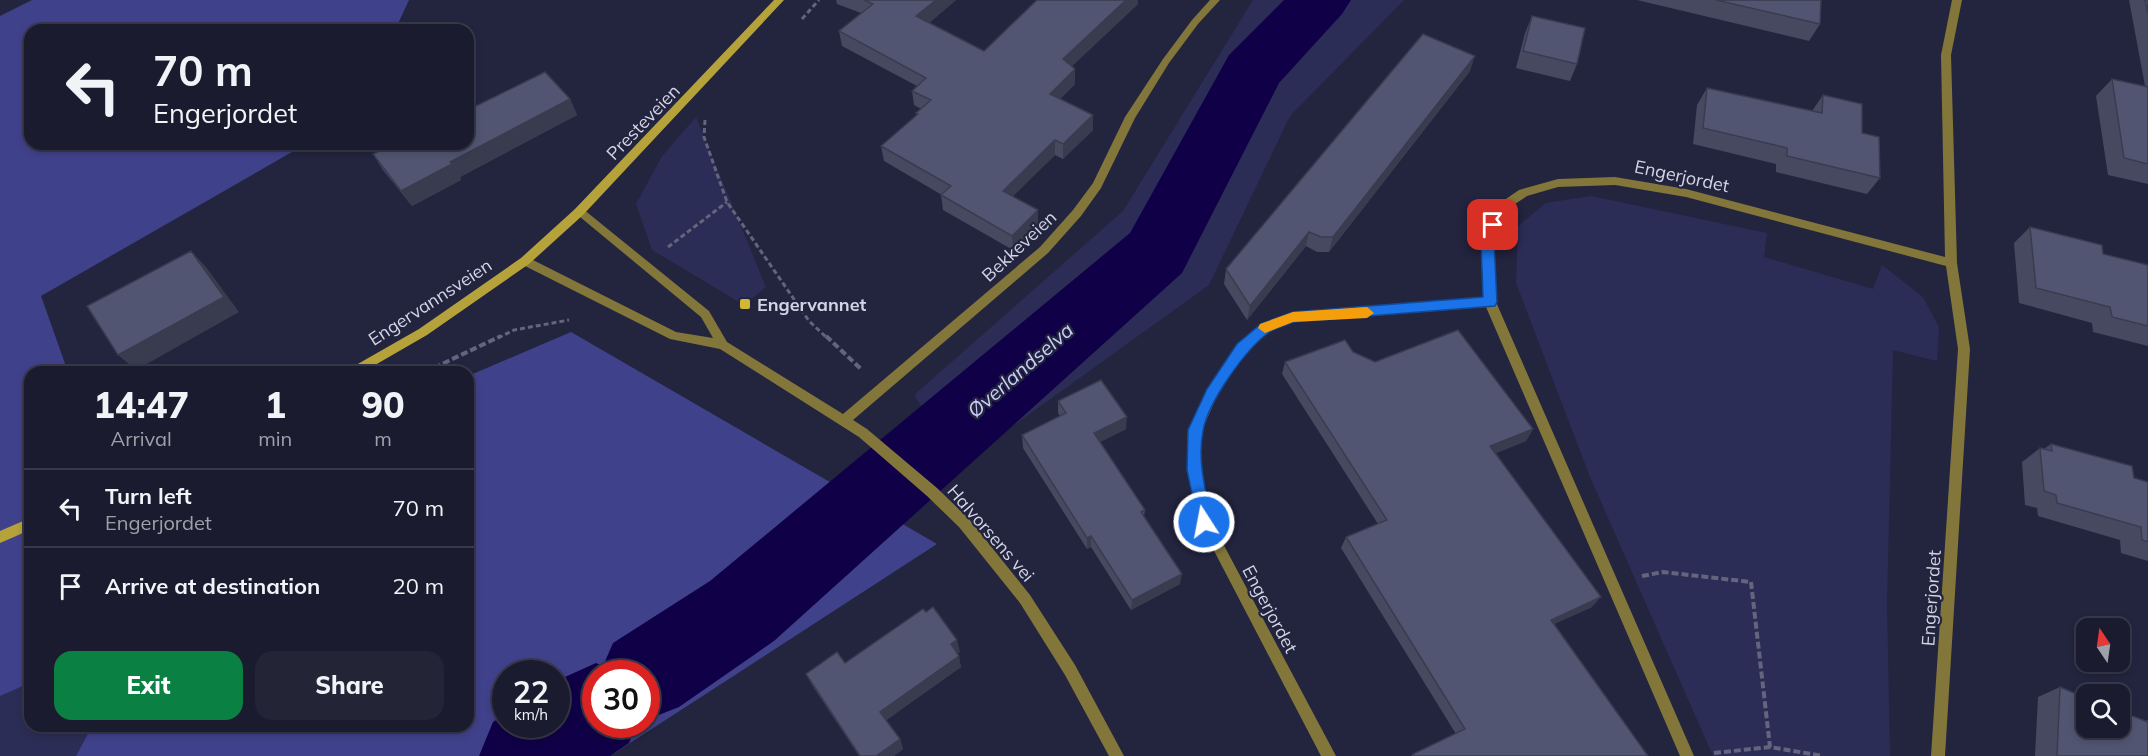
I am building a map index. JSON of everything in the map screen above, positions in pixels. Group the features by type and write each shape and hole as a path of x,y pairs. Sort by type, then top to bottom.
{"main road":[{"name":"Presteveien","path":"525,261 579,212 778,0"},
{"name":"Engervannsveien","path":"364,366 423,332 525,261"},
{"path":"0,537 24,527"}],"street":[{"name":"Bekkeveien","path":"844,420 1044,250 1077,213 1096,185 1130,117 1166,61 1195,22 1215,0"},
{"name":"Engerjordet","path":"1938,756 1964,349 1951,263 1946,55 1957,0"},
{"name":"Engerjordet","path":"1687,756 1490,302 1488,241 1498,210 1523,193 1558,183 1615,181 1686,193 1951,263"},
{"name":"Halvorsens vei","path":"579,212 705,314 723,345"},
{"name":"Halvorsens vei","path":"525,261 674,336 723,345 863,433 932,492 964,523 1025,599 1070,670 1117,756"},
{"name":"Engerjordet","path":"1329,756 1204,522 1194,470 1196,430 1212,393 1242,348 1265,328 1293,317 1490,302"}],"path":[{"path":"706,118 704,138 727,202 809,321 881,388"},
{"path":"646,264 727,202"},
{"path":"437,366 514,330 569,320"},
{"path":"1611,581 1663,572 1751,582 1770,747"},
{"path":"1687,756 1770,747 1823,756"}],"shaded area":[{"path":"32,0 409,0 398,24 24,24 24,150 296,150 41,296 66,366 24,366 24,686 0,696 0,16"},
{"path":"1253,0 1404,0 1290,116 1209,285 960,464 914,395 1123,211"},
{"path":"696,117 766,287 744,305 652,250 636,204 662,156"},
{"path":"1591,196 1767,233 1764,257 1873,289 1882,265 1923,297 1939,327 1937,361 1893,350 1887,604 1890,756 1713,756 1590,477 1516,283 1518,226 1546,203"},
{"path":"571,332 937,544 660,724 660,660 582,660 582,738 638,738 610,756 76,756 89,732 474,732 474,373"},
{"path":"24,686 24,732 89,732 76,756 0,756 0,696"}],"building":[{"path":"864,0 936,0 916,16 984,51 1037,0 1126,0 1063,59 1075,69 1050,94 1093,115 1063,144 1055,140 1003,191 1038,210 1012,236 941,195 951,186 881,146 931,100 912,91 926,78 839,31 873,4"},
{"path":"1716,0 1821,0 1820,24"},
{"path":"1532,16 1585,28 1577,64 1523,51"},
{"path":"1423,34 1475,56 1333,237 1321,237 1309,232 1250,306 1226,269"},
{"path":"545,72 570,99 474,149 474,103 476,106"},
{"path":"2112,79 2148,87 2148,164 2124,158"},
{"path":"1707,88 1822,113 1823,95 1862,104 1862,133 1879,137 1880,178 1787,156 1787,148 1703,128"},
{"path":"381,150 473,150 450,162 452,164 401,191 373,154"},
{"path":"2030,227 2102,245 2103,254 2148,265 2148,326 2112,317 2110,307 2036,288"},
{"path":"191,251 224,297 118,355 87,306"},
{"path":"1458,330 1533,429 1490,446 1601,597 1551,620 1648,756 1414,756 1413,754 1465,729 1346,537 1387,520 1285,362 1345,340 1353,352 1375,362"},
{"path":"1101,380 1127,417 1094,433 1145,510 1141,512 1182,574 1132,600 1091,536 1087,538 1022,435 1066,413 1058,401"},
{"path":"2051,444 2132,466 2134,478 2148,482 2148,542 2142,540 2141,527 2057,503 2056,495 2044,491 2040,448 2052,451"},
{"path":"933,607 957,640 951,644 959,656 880,712 900,739 876,756 860,756 806,674 837,652 845,663 923,609 926,612"},
{"path":"2060,687 2076,694 2076,738 2130,738 2130,715 2148,722 2148,756 2057,756"}],"waterway":[{"name":"Øverlandselva","path":"660,666 742,611 1156,253 1252,71 1320,0"},
{"name":"Øverlandselva","path":"527,756 582,719"}],"slow traffic":[{"path":"1265,328 1293,317 1367,313"}],"place":[{"name":"Engervannet","path":"745,304"}],"route":[{"path":"1204,522 1194,470 1196,430 1212,393 1242,348 1265,328 1293,317 1490,302 1488,241 1493,225"}]}
